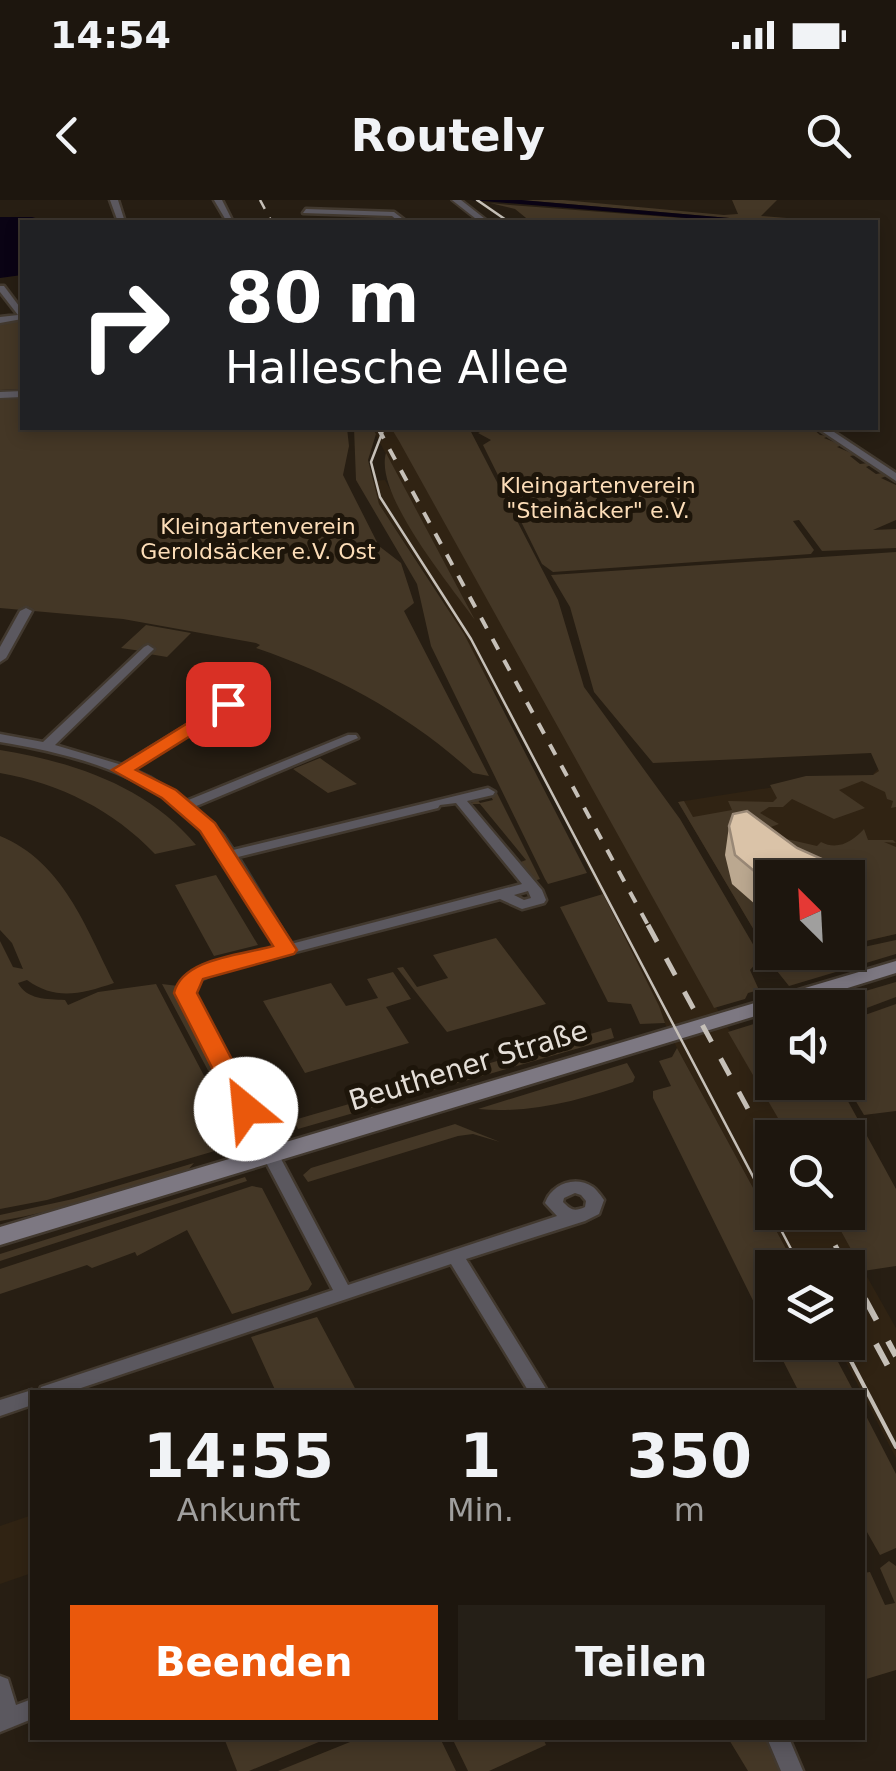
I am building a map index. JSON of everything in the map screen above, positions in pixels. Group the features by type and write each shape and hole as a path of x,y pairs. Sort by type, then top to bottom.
{"main road":[{"name":"Beuthener Straße","path":"0,1236 896,967"}],"street":[{"path":"456,200 482,220"},
{"path":"306,211 394,214 400,220"},
{"path":"1,288 20,313"},
{"path":"825,430 896,478"},
{"path":"0,658 26,611"},
{"path":"46,746 148,648"},
{"path":"122,770 261,684"},
{"path":"0,738 46,746 122,770 185,806 229,855 286,950"},
{"path":"185,806 352,738"},
{"path":"229,855 488,792"},
{"path":"344,1294 185,993 195,974 528,887 445,802"},
{"path":"54,1390 573,1217"},
{"path":"455,1256 538,1390"},
{"path":"0,1408 30,1399"},
{"path":"0,1686 5,1720 30,1710"},
{"path":"779,1740 792,1771"}],"shaded area":[{"path":"471,200 521,200 754,220 710,220"},
{"path":"0,217 42,220 20,220 20,275 0,278"},
{"path":"373,430 393,430 755,1076 755,1100 768,1100 779,1120 755,1120 755,1192 677,1048 544,779 440,595 379,504 370,481 385,480 413,531 469,609"},
{"path":"896,751 896,934 865,941 865,860 755,860 755,932 678,802 800,783 849,785 875,776 880,767 873,757"},
{"path":"776,1230 841,1230 852,1250 787,1250"},
{"path":"865,1273 896,1328 896,1458 865,1399 865,1390 861,1390 845,1360 865,1360"},
{"path":"30,1516 30,1574 0,1584 0,1526"}],"green space":[{"path":"521,200 563,200 724,215 738,214 732,200 777,200 761,216 812,220 754,220"},
{"path":"490,203 708,220 529,220 515,209"},
{"path":"20,319 20,389 0,390 0,323"},
{"name":"Kleingartenverein Geroldsäcker e.V. Ost","path":"20,397 20,430 347,430 349,446 343,475 379,546 401,563 414,603 404,611 489,776 473,773 424,733 371,699 316,671 256,648 260,645 256,643 123,619 0,608 0,398"},
{"path":"354,430 373,430 376,434 368,460 379,504 464,634 587,873 548,884 545,879 431,646 417,584 356,480"},
{"name":"Kleingartenverein \"Steinäcker\" e.V.","path":"394,430 470,430 558,600 584,687 680,819 755,948 755,965 750,970 759,990 748,993 745,999 714,1008"},
{"path":"814,430 829,436 824,438 842,445 837,447 856,455 850,456 860,464 868,463 871,465 866,467 887,476 881,478 896,485 896,520 873,530 896,529 896,548 822,551 799,520 793,521 814,550 811,554 553,572 542,564 483,445 491,440 478,433"},
{"path":"386,453 475,620 402,515 385,471"},
{"path":"896,552 896,807 891,808 893,801 887,799 885,792 862,781 839,790 865,808 834,819 792,799 783,807 769,807 760,813 779,824 768,828 778,837 817,846 821,842 845,843 864,829 868,840 893,840 896,843 884,842 896,847 896,934 865,941 865,860 755,860 755,932 678,802 684,801 693,817 732,810 728,801 773,802 777,798 770,785 806,776 873,775 879,771 871,753 653,763 594,692 570,607 551,575"},
{"path":"146,625 191,633 167,657 149,654 153,648 121,648"},
{"path":"0,750 81,770 132,792 177,824 196,845 155,854 122,824 85,801 44,784 0,773"},
{"path":"320,758 357,784 328,793 293,769"},
{"path":"497,793 540,879 534,881 518,863 526,860 480,804 471,804 476,798 480,803 493,800 490,795"},
{"path":"0,836 22,847 56,879 82,918 114,983 69,994 48,991 27,980 18,983 22,989 38,998 65,1000 68,1005 98,992 156,984 234,1133 225,1148 47,1200 0,1209 0,941 13,967 23,969 12,943 0,930"},
{"path":"216,875 258,945 214,956 175,885"},
{"path":"603,894 665,1023 640,1024 631,1004 608,1002 560,907"},
{"path":"496,938 546,1004 447,1032 397,968 403,967 417,987 448,978 433,955"},
{"path":"896,940 896,954 865,963 865,947"},
{"path":"778,970 842,970 789,986"},
{"path":"393,972 411,999 386,1007 409,1043 305,1073 263,1001 331,983 346,1006 378,998 367,979"},
{"path":"896,982 896,997 865,1009 865,991"},
{"path":"162,984 178,986 178,996 248,1133 245,1140"},
{"path":"896,1004 896,1111 864,1115 855,1100 865,1100 865,1015"},
{"path":"755,1024 755,1078 728,1032"},
{"path":"611,1028 614,1038 298,1129 294,1120"},
{"path":"677,1048 755,1192 755,1230 776,1230 787,1250 755,1250 755,1305 653,1098 653,1091 671,1086 659,1061 672,1057"},
{"path":"627,1063 635,1077 633,1082 595,1095 537,1107 478,1109"},
{"path":"768,1100 847,1100 858,1120 779,1120"},
{"path":"455,1124 500,1142 473,1134 458,1136 308,1182 303,1175 311,1168"},
{"path":"865,1132 896,1189 896,1266 865,1271 865,1250 851,1250 840,1230 865,1230"},
{"path":"194,1163 187,1171 117,1192 0,1221 0,1215 73,1199"},
{"path":"245,1177 247,1181 0,1261 0,1254"},
{"path":"252,1186 262,1188 312,1284 308,1290 232,1314 187,1230 137,1256 135,1252 92,1268 87,1265 0,1294 0,1269"},
{"path":"317,1317 356,1390 275,1390 251,1337"},
{"path":"783,1360 837,1360 853,1390 798,1390"},
{"path":"865,1414 896,1474 896,1548 880,1555 865,1529"},
{"path":"889,1561 896,1566 896,1670 865,1679 865,1573 870,1572 885,1605 895,1603 880,1568"},
{"path":"225,1740 324,1740 249,1771 237,1771"},
{"path":"355,1740 441,1740 456,1771 278,1771"},
{"path":"453,1740 544,1740 546,1745 489,1771 468,1771"},
{"path":"729,1740 773,1740 786,1771 748,1771"}],"building":[{"path":"747,811 797,848 824,860 755,860 755,872 735,855 729,826 733,814"}],"tram line":[{"path":"477,200 506,220"},
{"path":"383,430 371,462 380,497 471,639 792,1250"},
{"path":"850,1360 896,1447"}],"railway":[{"path":"260,200 271,220"},
{"path":"379,430 649,927"},
{"path":"648,925 755,1122"},
{"path":"827,1230 866,1302"},
{"path":"865,1299 896,1356"},
{"path":"876,1344 896,1381"}],"route":[{"path":"228,704 122,770 169,794 208,827 286,950 195,974 185,993 246,1109"}]}
